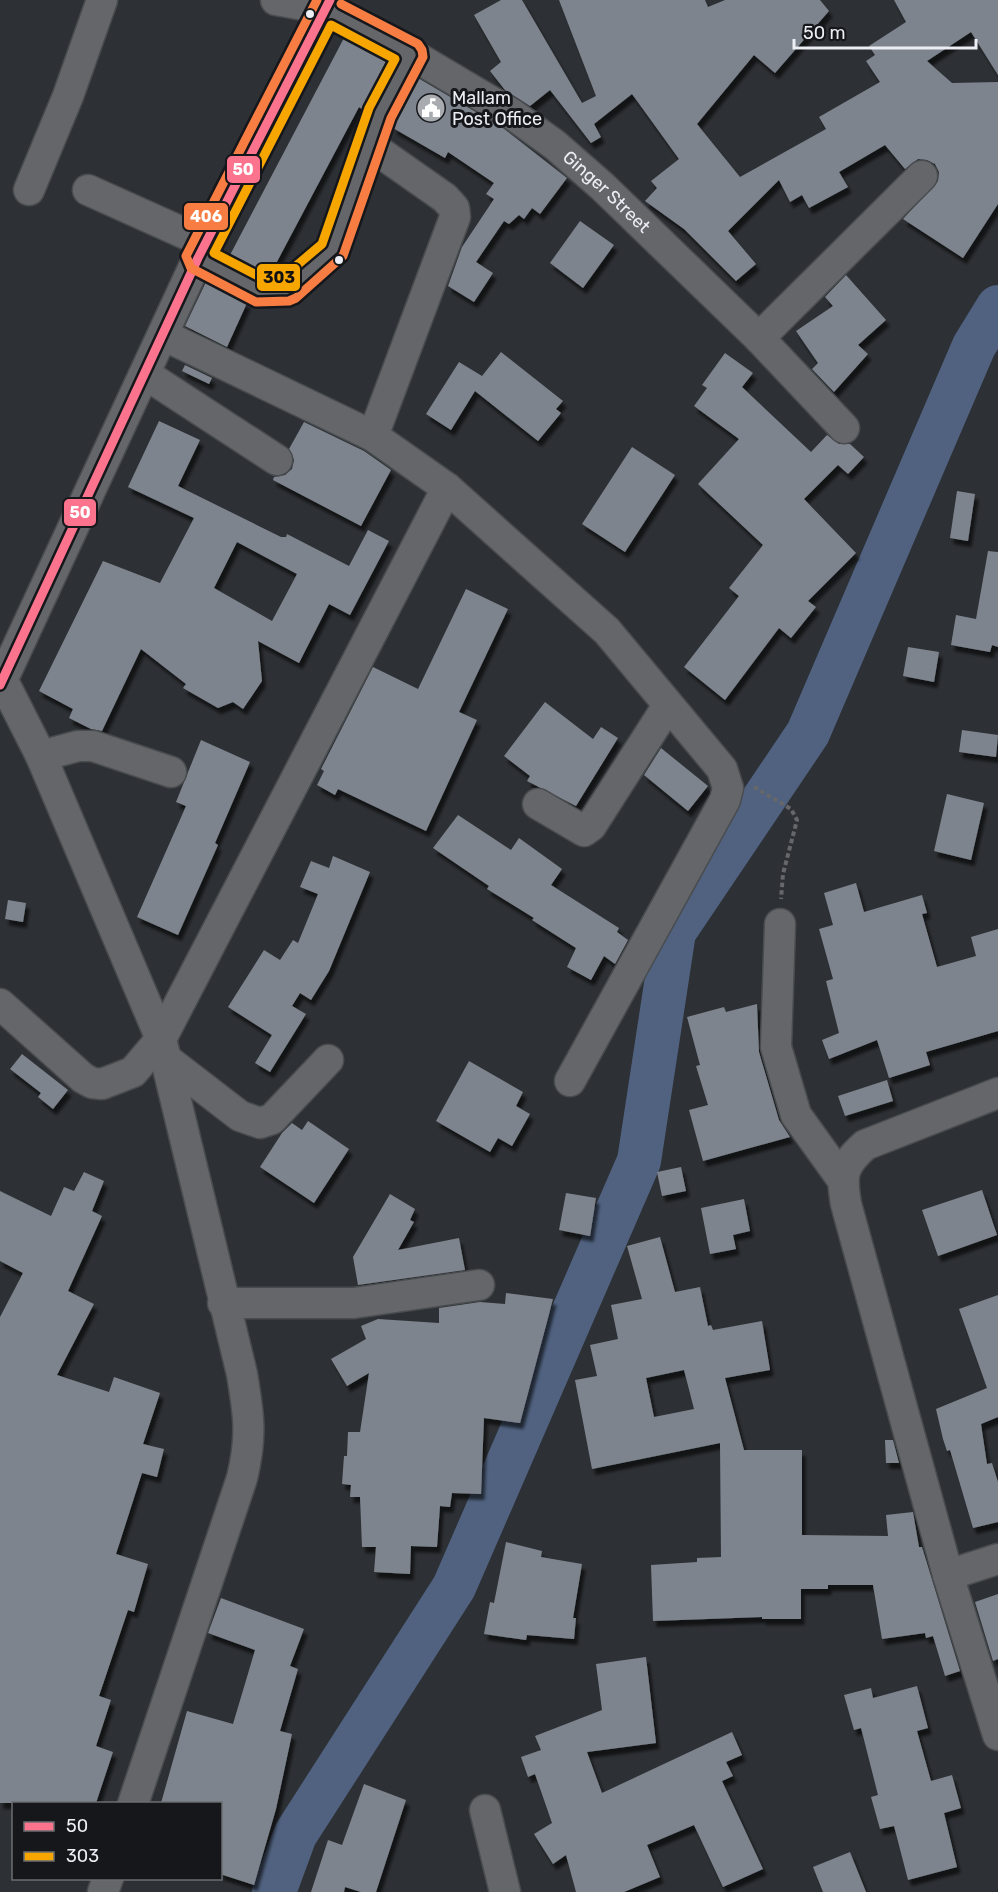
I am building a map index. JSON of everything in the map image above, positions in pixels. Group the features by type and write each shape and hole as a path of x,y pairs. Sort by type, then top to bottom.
{"street":[{"path":"28,190 68,96 102,0"},
{"name":"Ginger Street","path":"276,0 328,4 512,114 555,145 603,187 759,338 844,428"},
{"path":"133,1802 242,1478 250,1444 250,1420 242,1374 223,1303 164,1049 41,756 1,680 202,251 328,4"},
{"path":"88,190 202,251 261,291 288,289 332,251 380,114 411,54"},
{"path":"368,144 445,198 453,208 455,217 373,436"},
{"path":"759,338 921,176"},
{"path":"163,334 373,436 409,459 447,488 607,632 722,769 728,788 725,800 570,1081"},
{"path":"145,374 277,460"},
{"path":"0,1004 83,1078 92,1083 102,1084 133,1072 164,1049 447,488"},
{"path":"538,804 584,831 591,826 668,707"},
{"path":"41,756 78,746 93,746 171,772"},
{"path":"780,924 776,1047 796,1115 842,1179 849,1215 948,1575 998,1735"},
{"path":"164,1049 240,1116 261,1123 272,1119 328,1060"},
{"path":"842,1179 849,1160 865,1145 998,1094"},
{"path":"223,1303 354,1303 479,1285"},
{"path":"948,1575 998,1559"},
{"path":"485,1810 505,1892"}],"path":[{"path":"747,783 791,809 797,820 783,874 780,924"}],"building":[{"path":"501,0 522,0 582,103 596,96 559,0 705,0 708,7 725,0 820,0 829,11 775,73 754,55 697,124 740,177 826,129 819,117 880,82 866,61 875,55 869,46 906,22 894,0 998,0 998,75 971,32 927,61 952,83 998,82 998,204 963,258 903,219 938,181 939,172 935,164 918,159 905,169 885,145 839,172 848,187 809,208 802,195 790,202 779,180 728,231 756,264 736,281 684,229 645,201 657,188 651,181 679,159 632,94 594,124 601,137 591,143 550,90 530,106 505,90 490,71 501,62 474,15"},
{"path":"344,38 388,61 363,110 359,107 271,273 265,273 230,255"},
{"path":"418,78 503,128 567,178 540,214 532,208 524,219 519,215 509,224 504,221 476,262 493,273 474,302 448,286 462,247 494,199 486,194 494,183 448,152 445,158 393,128"},
{"path":"580,221 614,245 583,288 550,263"},
{"path":"846,275 886,320 858,345 868,354 834,392 812,369 818,363 796,331 833,306 825,297"},
{"path":"206,282 247,303 227,347 185,326"},
{"path":"501,352 563,401 556,409 561,413 538,441 475,391 451,430 426,414 459,362 482,376"},
{"path":"725,353 753,373 742,387 811,452 827,435 839,444 850,444 864,457 848,474 838,465 804,499 856,553 808,601 816,607 791,638 779,628 725,700 684,667 739,596 729,588 763,545 698,484 739,439 694,406 707,388 702,385"},
{"path":"185,365 212,378 209,384 182,371"},
{"path":"159,421 200,440 178,486 281,537 286,537 287,534 349,566 368,530 389,541 350,615 329,604 299,663 258,641 262,681 243,709 233,702 218,708 183,688 186,684 141,649 102,731 91,729 69,718 73,709 39,691 103,561 160,583 194,518 128,487","holes":["237,542 297,574 272,621 214,588"]},
{"path":"304,422 364,451 391,470 361,526 273,480 274,477 285,475 292,469 294,460 289,449"},
{"path":"632,447 675,475 625,552 582,524"},
{"path":"957,491 975,494 968,541 950,538"},
{"path":"988,551 998,552 998,647 992,645 990,652 951,645 956,615 976,619"},
{"path":"466,589 508,609 459,712 477,720 426,831 338,789 335,795 317,785 324,771 321,769 373,667 418,689"},
{"path":"908,647 939,652 934,682 903,676"},
{"path":"545,702 593,739 601,727 618,738 576,806 527,781 530,776 504,756"},
{"path":"962,730 998,735 996,757 959,752"},
{"path":"201,740 250,762 215,843 218,845 178,935 137,917 186,806 176,802"},
{"path":"661,748 708,786 688,811 644,775"},
{"path":"947,794 984,803 971,860 934,851"},
{"path":"458,815 511,850 519,838 562,869 551,885 619,928 617,932 628,940 615,964 604,956 591,980 567,967 576,948 487,889 489,886 433,848"},
{"path":"333,856 370,872 329,971 311,1000 300,993 292,1006 306,1014 270,1072 255,1063 272,1035 228,1007 264,950 280,960 293,940 298,943 318,894 300,887 311,861 329,868"},
{"path":"856,883 864,912 922,895 927,913 922,914 937,967 976,956 971,937 998,929 998,1031 926,1052 930,1065 889,1078 877,1040 829,1059 822,1040 839,1033 826,981 833,979 819,929 833,925 824,893"},
{"path":"8,900 26,903 23,922 5,919"},
{"path":"757,1004 759,1052 779,1120 790,1137 703,1161 689,1110 708,1105 696,1066 700,1065 687,1017 724,1007 726,1012"},
{"path":"22,1054 68,1090 53,1109 38,1097 41,1093 10,1069"},
{"path":"469,1061 523,1092 516,1106 530,1114 512,1146 498,1138 490,1152 436,1121"},
{"path":"887,1080 893,1101 845,1116 838,1096"},
{"path":"308,1121 349,1149 314,1203 260,1167 282,1133 292,1123 302,1130"},
{"path":"681,1167 686,1191 662,1196 657,1172"},
{"path":"84,1172 104,1181 92,1211 102,1216 68,1291 94,1304 57,1375 109,1392 114,1377 160,1393 143,1444 164,1449 157,1477 142,1473 116,1554 148,1564 134,1612 128,1610 99,1696 111,1700 96,1746 113,1752 96,1802 0,1803 0,1317 23,1273 0,1261 0,1191 51,1216 64,1187 74,1191"},
{"path":"982,1190 997,1235 938,1256 922,1210"},
{"path":"566,1193 596,1198 590,1236 559,1230"},
{"path":"390,1194 415,1209 410,1220 414,1222 398,1250 459,1238 465,1270 358,1285 353,1257"},
{"path":"744,1199 750,1231 733,1235 736,1249 710,1254 701,1208"},
{"path":"660,1237 675,1292 700,1287 708,1326 711,1325 713,1330 762,1321 770,1370 725,1378 744,1450 802,1450 802,1535 888,1536 886,1515 913,1512 919,1547 922,1547 960,1671 945,1676 933,1636 926,1638 925,1633 882,1639 873,1585 828,1585 828,1589 801,1589 801,1619 762,1619 762,1617 653,1621 651,1565 697,1562 697,1558 721,1557 720,1443 592,1469 575,1380 597,1376 590,1345 618,1339 611,1305 642,1299 627,1246","holes":["684,1370 694,1409 654,1417 646,1378"]},
{"path":"506,1293 553,1299 520,1423 484,1418 481,1494 452,1493 450,1507 440,1506 437,1547 411,1546 410,1574 374,1572 376,1547 362,1547 360,1497 350,1497 351,1485 342,1484 348,1432 360,1432 369,1373 347,1386 331,1359 366,1339 361,1326 378,1319 439,1323 439,1308 480,1302 505,1304"},
{"path":"998,1295 998,1417 981,1424 987,1464 992,1463 998,1482 998,1522 973,1528 950,1450 947,1451 943,1439 936,1409 987,1388 959,1309"},
{"path":"885,1440 893,1440 899,1463 886,1463"},
{"path":"506,1542 542,1551 541,1557 582,1564 573,1618 576,1618 574,1639 527,1635 526,1640 484,1634 490,1602 494,1603"},
{"path":"998,1594 998,1659 993,1661 975,1602"},
{"path":"221,1598 304,1629 290,1666 298,1669 280,1731 292,1734 276,1809 254,1885 222,1875 222,1802 161,1802 187,1711 233,1724 255,1650 208,1633"},
{"path":"646,1657 656,1743 587,1752 602,1793 732,1732 742,1755 726,1762 733,1776 722,1781 763,1869 723,1887 694,1825 647,1845 660,1877 624,1892 576,1892 566,1855 553,1864 534,1834 552,1823 535,1774 528,1777 521,1757 541,1750 535,1736 602,1710 596,1664"},
{"path":"917,1686 928,1728 917,1731 931,1781 952,1775 961,1808 944,1813 957,1867 908,1880 894,1826 880,1829 871,1797 878,1795 861,1728 854,1730 844,1695 871,1688 873,1698"},
{"path":"364,1784 406,1800 376,1892 361,1892 345,1887 344,1892 311,1892 328,1840 342,1845"},
{"path":"850,1852 866,1892 823,1892 813,1867"}],"waterway":[{"path":"274,1892 295,1835 454,1587 639,1161 674,932 808,733 974,346 998,307"}],"transit line":[{"name":"406","path":"317,0 186,256 191,268 256,302 289,301 296,298 343,256 391,118 423,57 418,44 341,4"},
{"name":"50","path":"0,685 198,258 330,0"},
{"name":"303","path":"331,25 395,59 369,108 322,244 283,277 264,279 214,253 331,25"}],"place":[{"name":"Mallam Post Office","path":"431,108"}]}
